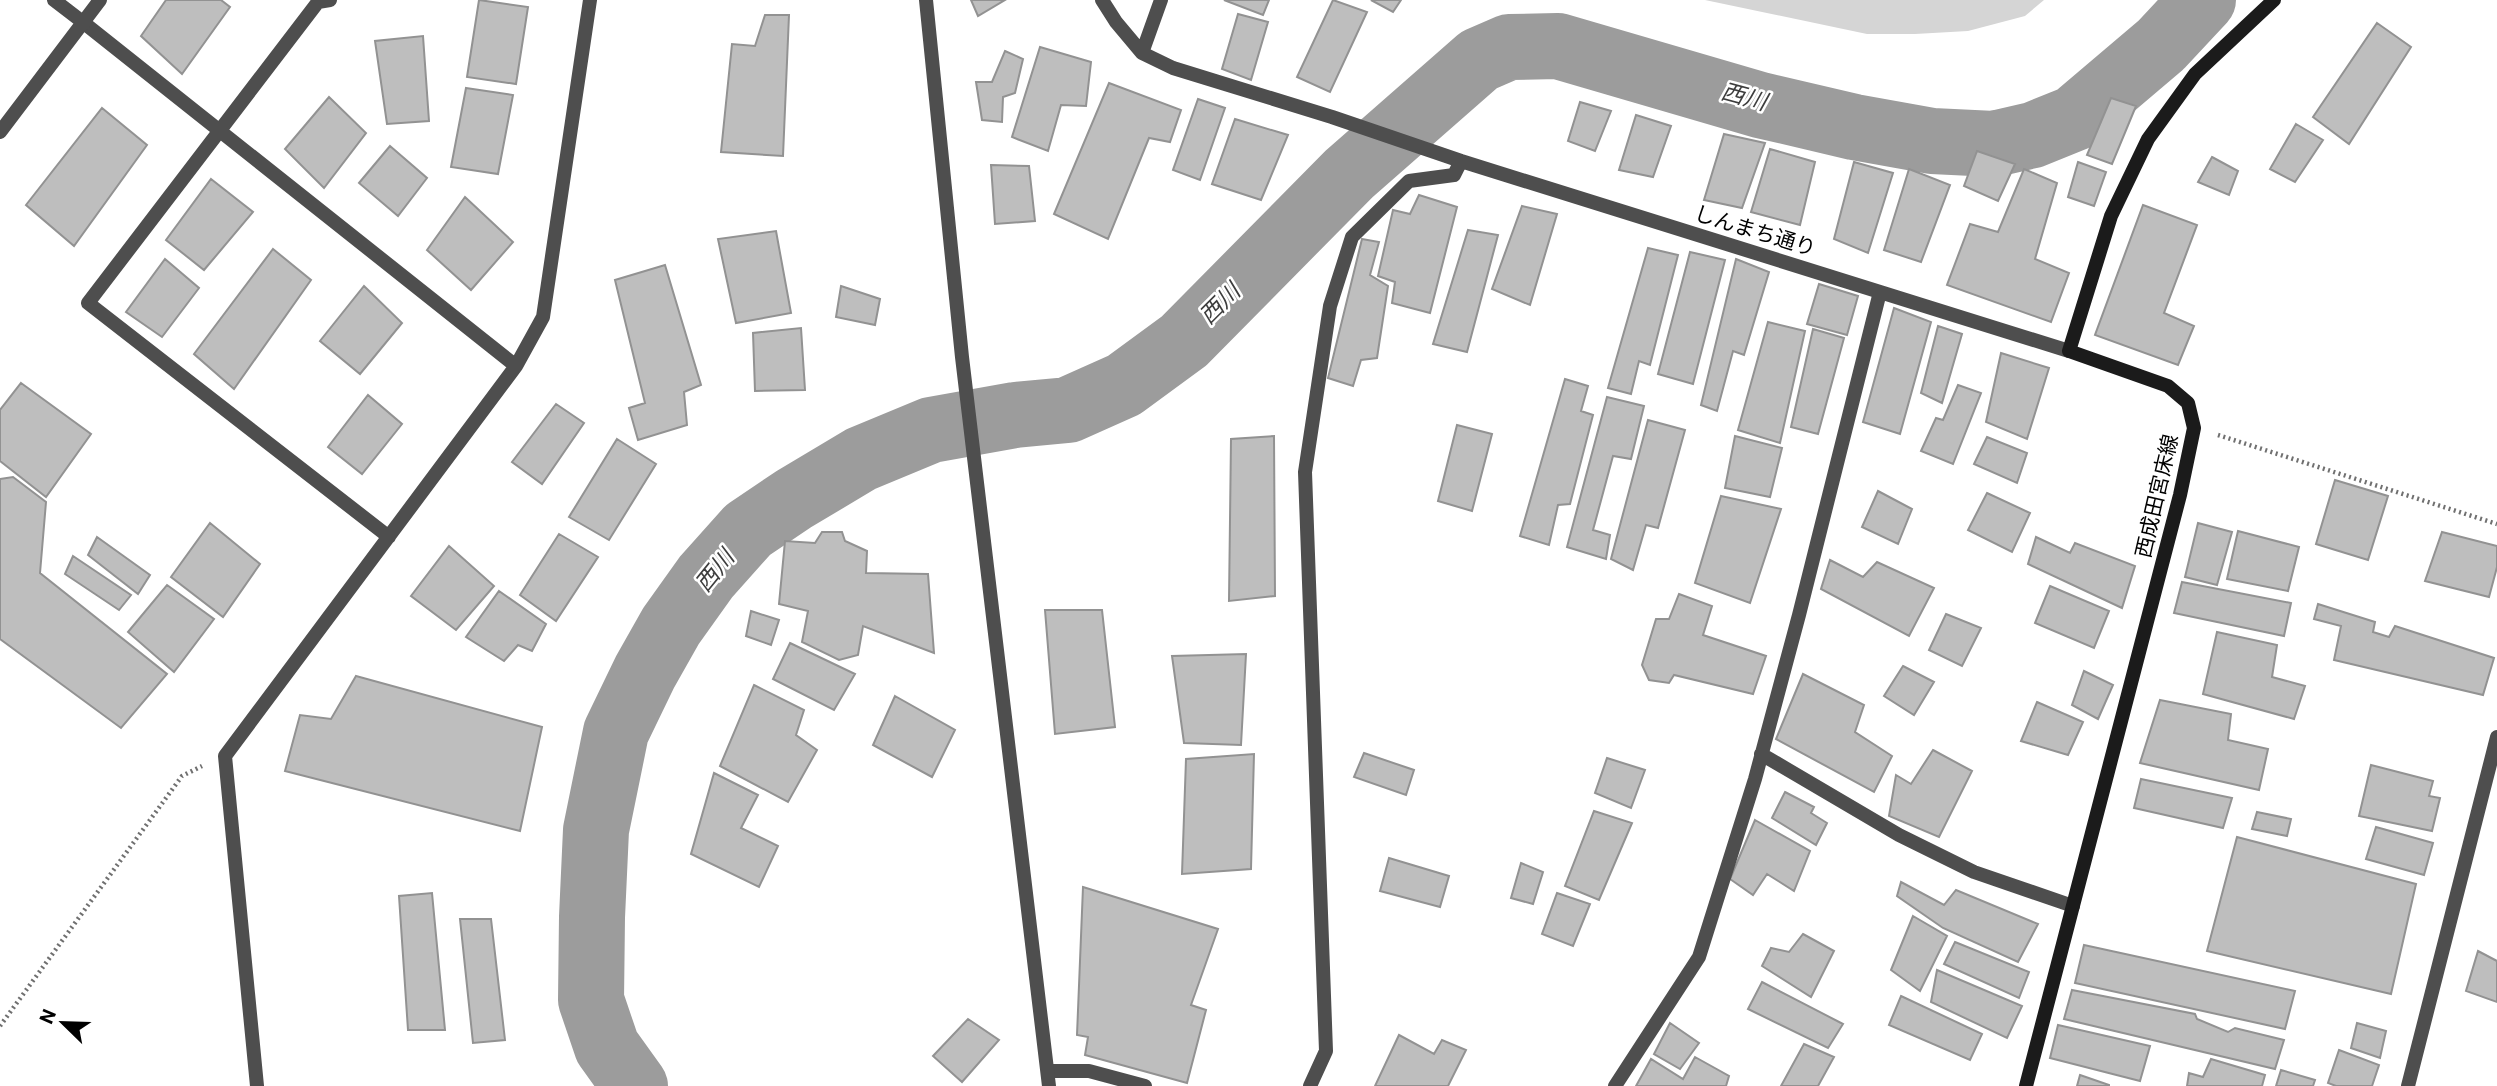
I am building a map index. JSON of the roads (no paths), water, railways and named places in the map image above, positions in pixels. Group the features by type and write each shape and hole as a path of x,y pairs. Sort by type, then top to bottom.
{"main road":[{"path":"2069,351 2111,216 2148,139 2195,74 2274,0"},
{"name":"西成田宮床線","path":"2026,1086 2180,495 2194,428 2188,404 2168,386 2069,351"}],"street":[{"path":"54,0 516,366"},
{"path":"0,132 100,0"},
{"path":"330,0 318,2 88,303 389,537"},
{"path":"257,1086 225,755 516,366 543,317 590,0"},
{"path":"926,0 962,357 1049,1079 1089,1071 1145,1086"},
{"path":"1102,0 1142,53"},
{"path":"1142,53 1161,0"},
{"name":"しんまち通り","path":"1142,53 1174,68 1461,161 2069,351"},
{"path":"1310,1086 1326,1051 1305,472 1330,306 1352,237 1409,181 1454,174 1461,161"},
{"path":"1615,1086 1699,957 1761,754 1799,615 1880,292"},
{"path":"2408,1086 2497,737"},
{"path":"1761,754 1899,835 1974,873 2073,906"}],"waterway":[{"name":"西川","path":"635,1086 607,1047 591,1000 596,830 616,732 645,672 671,626 706,577 748,530 861,459 931,430 1015,415 1068,410 1124,385 1184,341 1349,174 1479,60 1509,47 1558,46 1760,105 1854,127 1932,141 1994,144 2033,135 2075,118 2161,45 2203,0"}]}
